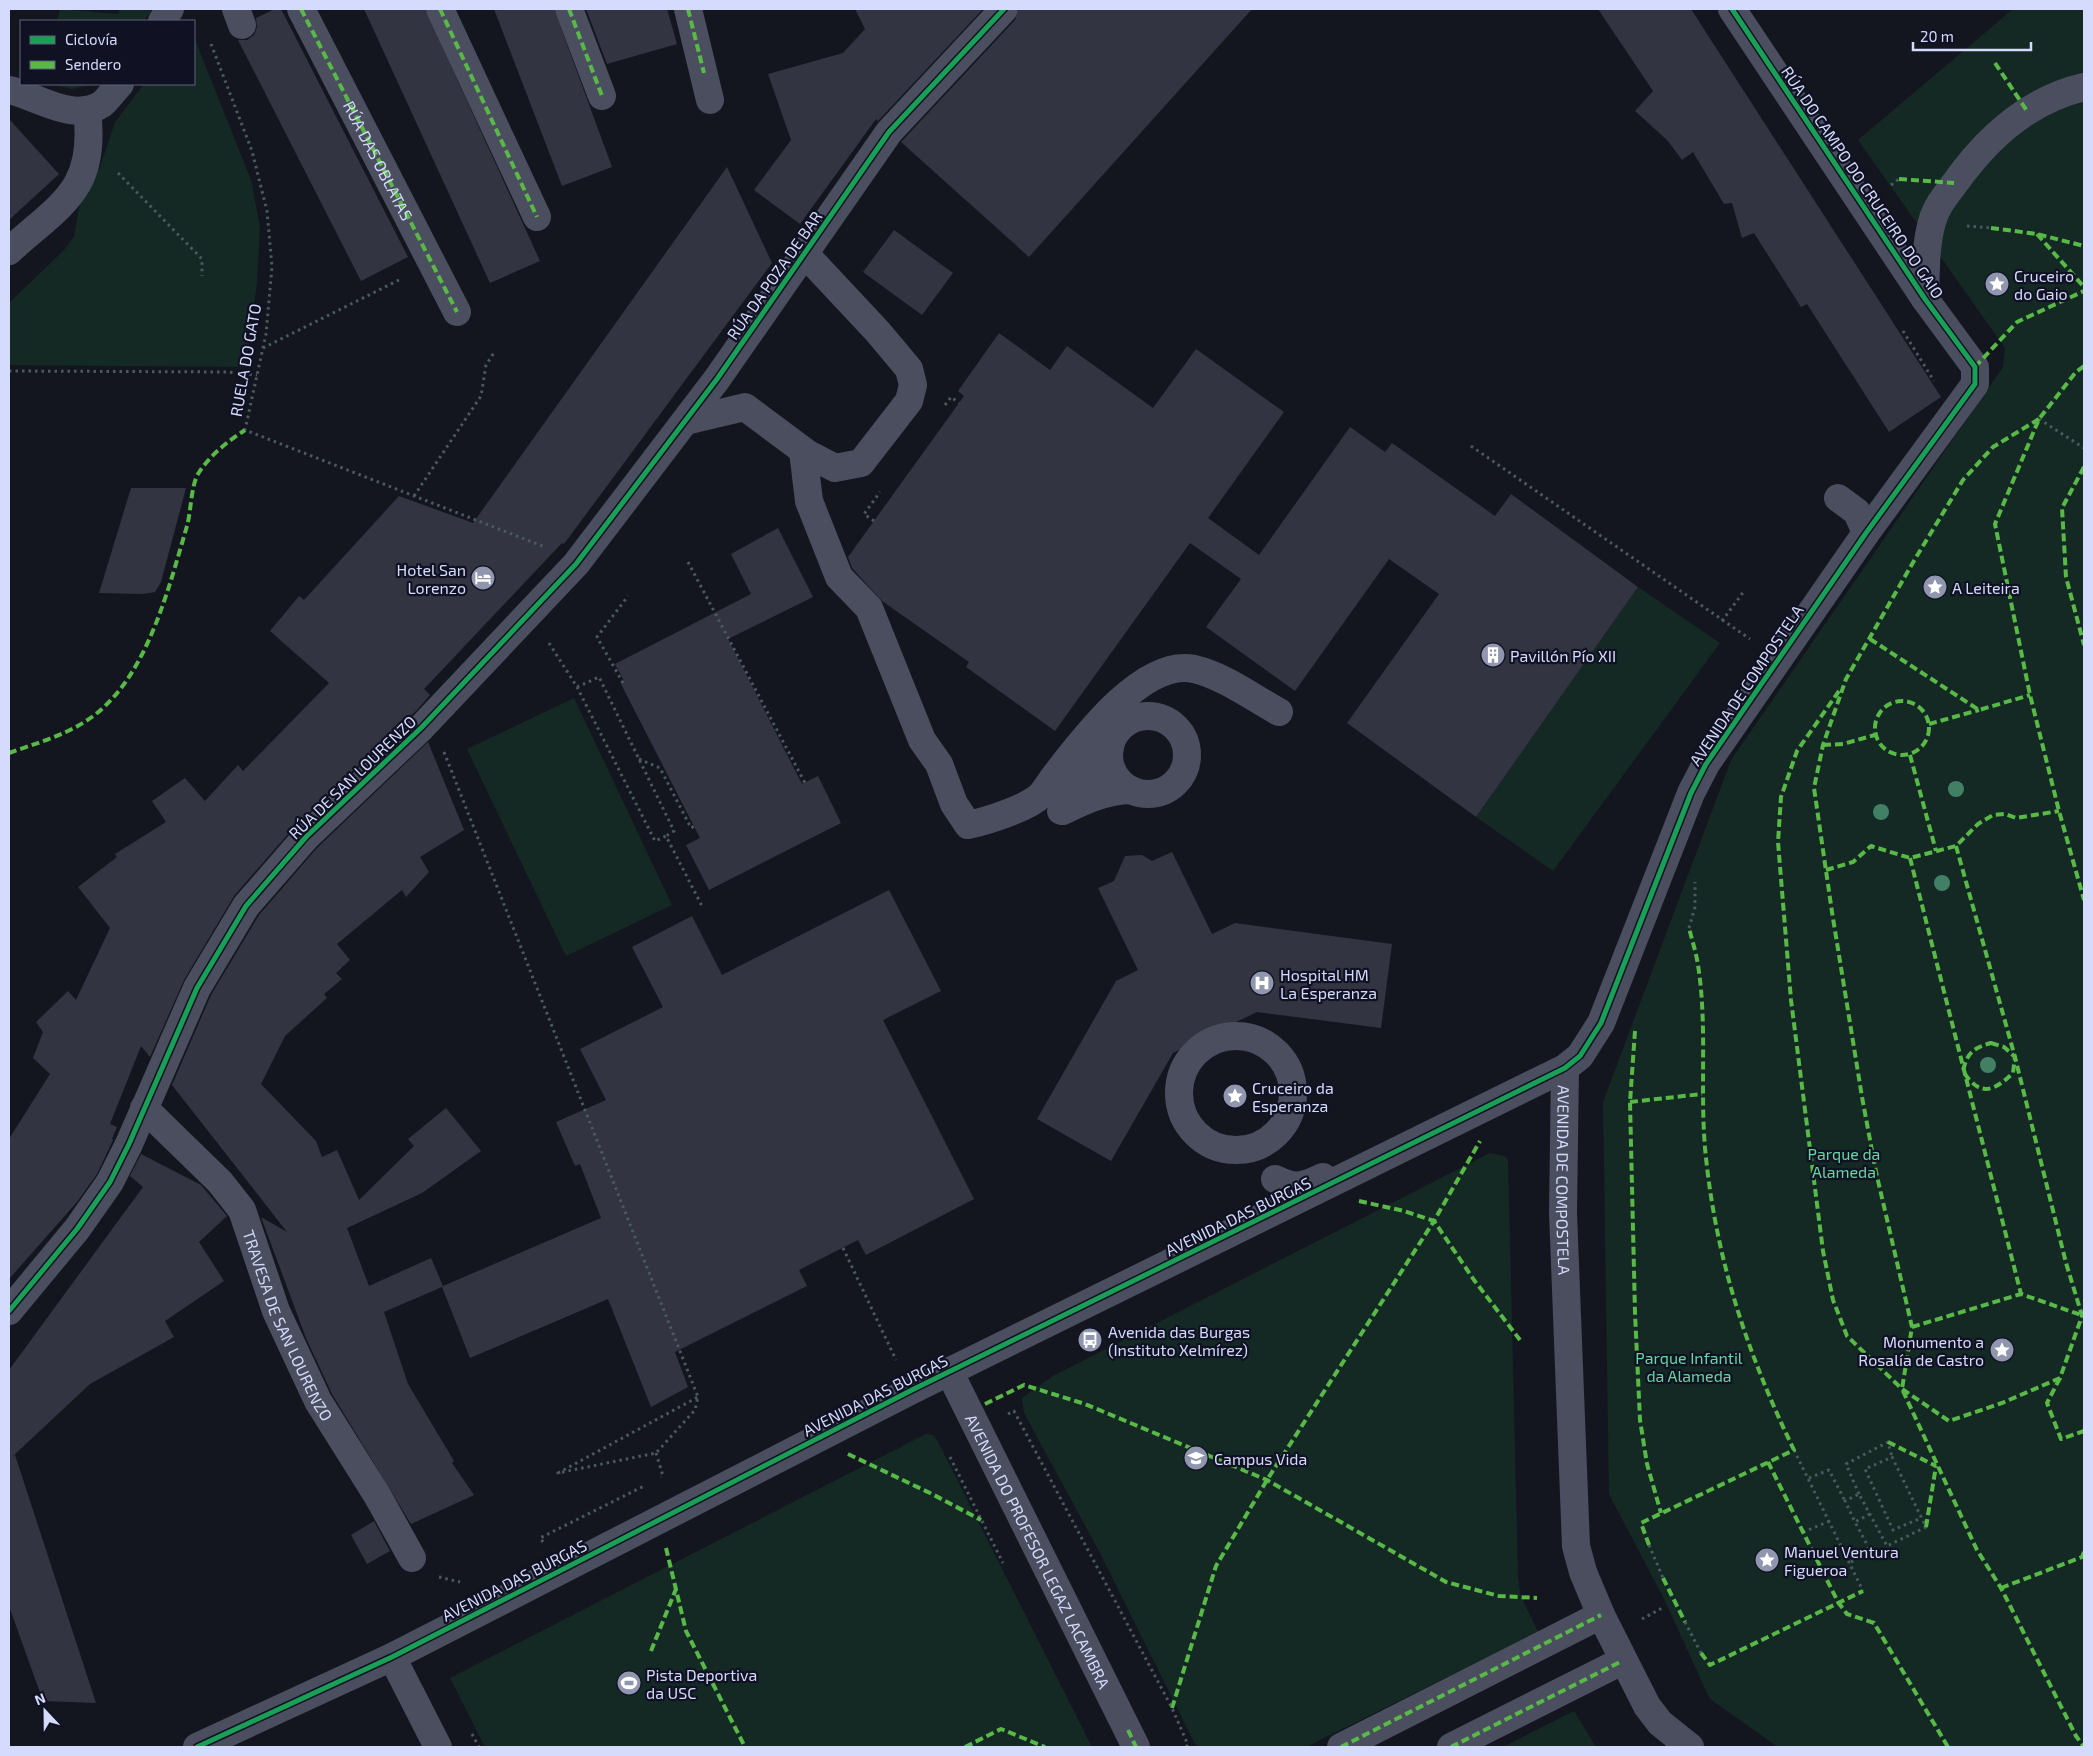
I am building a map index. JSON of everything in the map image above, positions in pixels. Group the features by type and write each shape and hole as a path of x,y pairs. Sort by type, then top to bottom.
{"street":[{"path":"163,20 170,9"},
{"name":"RÚA DAS OBLATAS","path":"301,9 457,312"},
{"path":"440,9 537,217"},
{"path":"569,9 602,96"},
{"path":"688,9 710,100"},
{"name":"RÚA DA POZA DE BAR","path":"576,564 686,421 890,132 1004,9"},
{"name":"RÚA DO CAMPO DO CRUCEIRO DO GAIO","path":"1732,9 1925,299 1975,367"},
{"path":"9,90 68,109 87,110 102,103 119,85"},
{"path":"1925,299 1926,253 1938,205 1972,159 2003,128 2023,113 2043,101 2084,87"},
{"path":"9,251 73,193 85,171 90,144 87,110"},
{"path":"686,421 745,408 803,451 835,468 861,463 909,400 913,385 909,369 878,332 805,254"},
{"name":"AVENIDA DE COMPOSTELA","path":"1690,1747 1660,1722 1647,1706 1622,1661 1606,1625 1583,1572 1576,1546 1573,1514 1563,1213 1565,1068 1580,1056 1601,1023 1697,778 1866,532 1975,384 1975,367"},
{"path":"803,451 809,501 839,577 869,608 922,740 939,764 954,804 968,825 1004,814 1040,796 1057,773 1106,716 1137,686 1165,671 1180,668 1194,669 1229,683 1279,712"},
{"path":"1838,498 1857,512 1866,532"},
{"name":"RÚA DE SAN LOURENZO","path":"9,1311 94,1205 110,1182 197,988 228,934 251,900 306,837 422,727 530,616 576,564"},
{"path":"1139,717 1158,717 1170,722 1180,732 1186,743 1188,756 1185,769 1178,780 1168,789 1156,794 1142,794 1131,790 1120,783 1112,772 1109,760 1110,747 1114,735 1122,725 1139,717"},
{"path":"1110,747 1061,811 1090,798 1112,791 1131,790"},
{"path":"1242,1037 1260,1041 1275,1051 1286,1066 1293,1084 1292,1103 1287,1120 1275,1135 1259,1146 1240,1150 1221,1148 1204,1140 1190,1127 1182,1109 1179,1091 1183,1074 1192,1057 1206,1045 1223,1038 1242,1037"},
{"name":"AVENIDA DAS BURGAS","path":"1275,1179 1291,1186 1308,1184 1541,1067 1550,1065 1565,1068"},
{"name":"AVENIDA DAS BURGAS","path":"197,1747 392,1657 949,1371 1565,1068"},
{"name":"TRAVESA DE SAN LOURENZO","path":"144,1108 220,1182 242,1210 276,1311 318,1401 377,1495 412,1558"},
{"path":"1259,1146 1287,1206"},
{"name":"AVENIDA DO PROFESOR LEGAZ LACAMBRA","path":"949,1371 1132,1739"},
{"path":"1341,1747 1606,1625"},
{"path":"392,1657 438,1747"},
{"path":"1451,1747 1622,1661"}],"path":[{"path":"90,144 202,259 202,276"},
{"path":"1888,187 1899,179"},
{"path":"263,348 431,262"},
{"path":"414,496 481,396 486,365 495,351"},
{"path":"9,371 228,372 257,375"},
{"path":"2039,419 2084,448"},
{"path":"1471,446 1757,644"},
{"path":"688,562 805,783"},
{"path":"1722,621 1744,591"},
{"path":"622,683 597,637 628,596"},
{"path":"530,616 577,687 655,841 674,831 599,677 577,687"},
{"path":"439,746 444,752 464,802 698,1397 695,1410 656,1453 558,1473 698,1397"},
{"path":"639,758 660,768 691,828 694,826"},
{"path":"666,836 703,908"},
{"path":"1689,928 1696,895 1694,878"},
{"path":"843,1248 897,1362"},
{"path":"1001,1418 1014,1411 1172,1708 1188,1745 1186,1747"},
{"path":"1888,1442 1892,1457 1926,1527 1887,1546 1859,1494 1846,1464 1888,1442"},
{"path":"1794,1450 1851,1562 1863,1591"},
{"path":"654,1480 663,1476 656,1453"},
{"path":"1892,1457 1865,1469 1893,1530 1921,1518"},
{"path":"1809,1478 1829,1470 1871,1552 1851,1562"},
{"path":"544,1546 540,1538 646,1485"},
{"path":"1844,1501 1859,1494"},
{"path":"1855,1522 1870,1514"},
{"path":"1803,1532 1830,1522"},
{"path":"1649,1545 1664,1578"},
{"path":"1653,1613 1664,1608"},
{"path":"1685,1622 1701,1652"},
{"path":"471,1731 479,1747"}],"green space":[{"path":"60,9 118,14 121,9 152,9 145,20 57,20"},
{"name":"Parque da Alameda","path":"2013,9 2084,9 2084,1747 1778,1747 1710,1699 1663,1597 1609,1494 1603,1102 1731,760 2003,367 2005,348 1858,140"},
{"path":"195,40 251,180 260,227 257,282 246,367 9,365 9,303 64,250 74,237 80,201 86,187 100,167 115,122 143,85 195,85"},
{"path":"54,85 90,85 72,89"},
{"path":"1638,587 1720,643 1553,871 1476,817"},
{"path":"574,698 672,905 566,956 467,749"},
{"path":"1490,1153 1505,1156 1508,1160 1518,1577 1520,1594 1538,1632 1306,1747 1198,1747 1100,1553 1024,1413 1022,1398 1053,1376"},
{"path":"926,1434 933,1435 937,1440 1092,1747 485,1747 450,1678"},
{"path":"1574,1711 1596,1747 1503,1747"}],"building":[{"path":"275,9 281,9 408,257 361,281 238,40 247,40 254,35 257,27 256,18"},
{"path":"364,9 425,9 540,261 490,283"},
{"path":"494,9 554,9 612,167 562,186"},
{"path":"586,9 667,9 677,44 607,64"},
{"path":"855,9 983,9 878,121 876,119 800,224 754,190 791,140 768,74 843,53 865,29"},
{"path":"1019,9 1252,9 1029,257 901,142 1015,20"},
{"path":"1598,9 1691,9 1941,397 1889,432 1807,304 1801,307 1754,233 1742,238 1732,203 1724,204 1693,152 1682,160 1667,140 1635,111 1653,91"},
{"path":"9,119 59,174 9,220"},
{"path":"727,167 772,263 564,544 562,543 424,689 430,695 416,711 295,826 234,896 184,980 150,1057 141,1046 110,1124 117,1127 113,1140 97,1174 77,1202 9,1279 9,1139 50,1074 33,1058 43,1032 36,1022 68,991 76,1000 110,928 78,887 117,857 115,854 166,822 152,801 185,778 205,801 238,765 243,771 329,683 270,631 299,596 304,600 399,496 473,523"},
{"path":"894,230 953,273 922,315 863,272"},
{"path":"999,333 1050,370 1067,346 1153,408 1196,349 1284,412 1208,518 1259,555 1350,427 1385,452 1392,443 1495,516 1511,494 1638,587 1476,817 1347,723 1439,594 1389,559 1295,691 1206,627 1241,579 1190,543 1055,731 966,667 969,662 882,601 852,568 848,557 964,396 958,391"},
{"path":"131,488 186,488 161,582 155,592 143,594 99,593"},
{"path":"778,528 813,597 728,639 802,784 818,776 841,823 709,890 686,845 700,838 621,684 624,681 615,664 751,594 731,554"},
{"path":"428,742 464,830 420,857 429,872 406,897 402,890 337,944 350,960 336,973 342,979 324,994 327,998 285,1036 261,1084 316,1141 322,1157 337,1150 359,1200 414,1146 408,1139 446,1108 481,1151 422,1193 347,1228 369,1286 431,1258 443,1286 601,1218 580,1164 575,1166 556,1122 606,1100 580,1049 663,1007 632,947 692,916 722,975 889,890 941,991 883,1020 974,1199 866,1255 858,1240 799,1270 807,1286 675,1352 688,1387 651,1407 608,1299 470,1358 442,1287 384,1312 408,1384 454,1461 452,1463 474,1495 411,1524 332,1394 306,1338 261,1217 287,1232 172,1085 211,995 259,915 317,848"},
{"path":"1172,852 1212,934 1235,923 1392,944 1381,1028 1257,1012 1173,1053 1111,1161 1037,1119 1116,981 1138,970 1098,888 1114,881 1125,856 1142,855 1152,861"},
{"path":"141,1154 201,1185 227,1216 199,1242 224,1281 165,1321 174,1337 90,1384 13,1456 15,1455 96,1703 43,1701 9,1606 9,1370 143,1187 130,1176"},
{"path":"374,1521 390,1551 367,1564 351,1535"}],"marked path":[{"path":"301,9 457,312"},
{"path":"440,9 537,217"},
{"path":"569,9 602,96"},
{"path":"688,9 704,73"},
{"path":"1995,63 2027,111"},
{"path":"1899,179 1954,183"},
{"path":"1991,228 2037,234 2084,246"},
{"path":"2037,234 2084,287"},
{"path":"1975,367 2017,322 2084,291"},
{"path":"2084,366 2076,372 2039,419 1995,524 2030,695 2059,811 2084,900"},
{"path":"2039,419 1993,447 1963,480 1846,679 1823,745 1814,788 1862,1097 1876,1172 1912,1327 1902,1389 1977,1550 2001,1588 2076,1736 2084,1747"},
{"path":"9,753 58,735 86,721 107,704 124,684 139,659 163,606 187,526 194,485 198,474 219,449 245,430"},
{"path":"2084,467 2062,508 2066,577 2084,645"},
{"path":"1870,639 1979,710 2030,695"},
{"path":"1839,691 1797,751 1781,797 1778,842 1791,1000 1823,1251 1833,1300 1847,1336 1902,1389 1949,1421 2002,1403 2060,1378 2082,1316"},
{"path":"1902,701 1912,703 1921,709 1927,718 1929,728 1927,738 1921,747 1912,753 1902,755 1892,753 1883,747 1877,738 1875,728 1877,718 1883,709 1892,703 1902,701"},
{"path":"1929,724 1979,710"},
{"path":"1823,745 1843,744 1875,735"},
{"path":"1910,755 1936,851"},
{"path":"1826,870 1853,862 1871,846 1910,858 1956,846 1978,824 1993,815 2005,814 2016,818 2059,811"},
{"path":"1956,846 2015,1057 2066,1263 2084,1322"},
{"path":"1910,858 2021,1294"},
{"path":"1649,1545 1641,1523 1794,1450 1762,1379 1749,1344 1737,1308 1718,1235 1711,1197 1704,1134 1701,989 1697,960 1689,928"},
{"path":"1635,1031 1630,1102 1635,1313 1640,1420 1647,1464 1661,1513"},
{"path":"1991,1043 2004,1047 2015,1057 2013,1073 2000,1084 1987,1089 1975,1085 1963,1071 1972,1052 1991,1043"},
{"path":"1630,1102 1702,1094"},
{"path":"1359,1201 1404,1211 1434,1221 1480,1141"},
{"path":"1172,1708 1216,1566 1267,1480 1434,1221 1474,1280 1520,1340"},
{"path":"1912,1327 2021,1294 2084,1316"},
{"path":"2060,1378 2047,1403 2061,1439 2084,1431"},
{"path":"985,1404 1024,1385 1085,1404 1267,1480 1446,1582 1499,1596 1537,1598"},
{"path":"1888,1442 1936,1466"},
{"path":"848,1454 932,1494 981,1520"},
{"path":"1768,1462 1838,1602 1847,1614 1874,1623 1948,1747"},
{"path":"1926,1527 1936,1466"},
{"path":"666,1548 686,1631 745,1747"},
{"path":"2001,1588 2082,1557 2084,1552"},
{"path":"1663,1578 1685,1622"},
{"path":"651,1651 676,1589"},
{"path":"1701,1653 1710,1665 1863,1591"},
{"path":"1341,1747 1601,1615"},
{"path":"1451,1747 1622,1661"},
{"path":"965,1747 1001,1729 1045,1747"},
{"path":"1128,1730 1136,1747"}],"cycle path":[{"path":"9,1311 77,1229 110,1182 129,1144 197,988 246,906 306,837 422,727 576,564 717,379 889,132 1004,9"},
{"path":"197,1747 392,1657 912,1390 1565,1068 1580,1056 1601,1023 1691,793 1706,764 1866,533 1975,384 1975,367 1925,299 1732,9"}],"place":[{"name":"Cruceiro do Gaio","path":"1997,284"},
{"name":"Hotel San Lorenzo","path":"483,578"},
{"name":"A Leiteira","path":"1935,587"},
{"name":"Pavillón Pío XII","path":"1493,655"},
{"name":"Hospital HM La Esperanza","path":"1262,983"},
{"name":"Cruceiro da Esperanza","path":"1235,1096"},
{"name":"Avenida das Burgas (Instituto Xelmírez)","path":"1090,1340"},
{"name":"Monumento a Rosalía de Castro","path":"2002,1350"},
{"name":"Campus Vida","path":"1196,1458"},
{"name":"Manuel Ventura Figueroa","path":"1767,1560"},
{"name":"Pista Deportiva da USC","path":"629,1683"}],"park label":[{"name":"Parque Infantil da Alameda","path":"1689,1366"}]}
